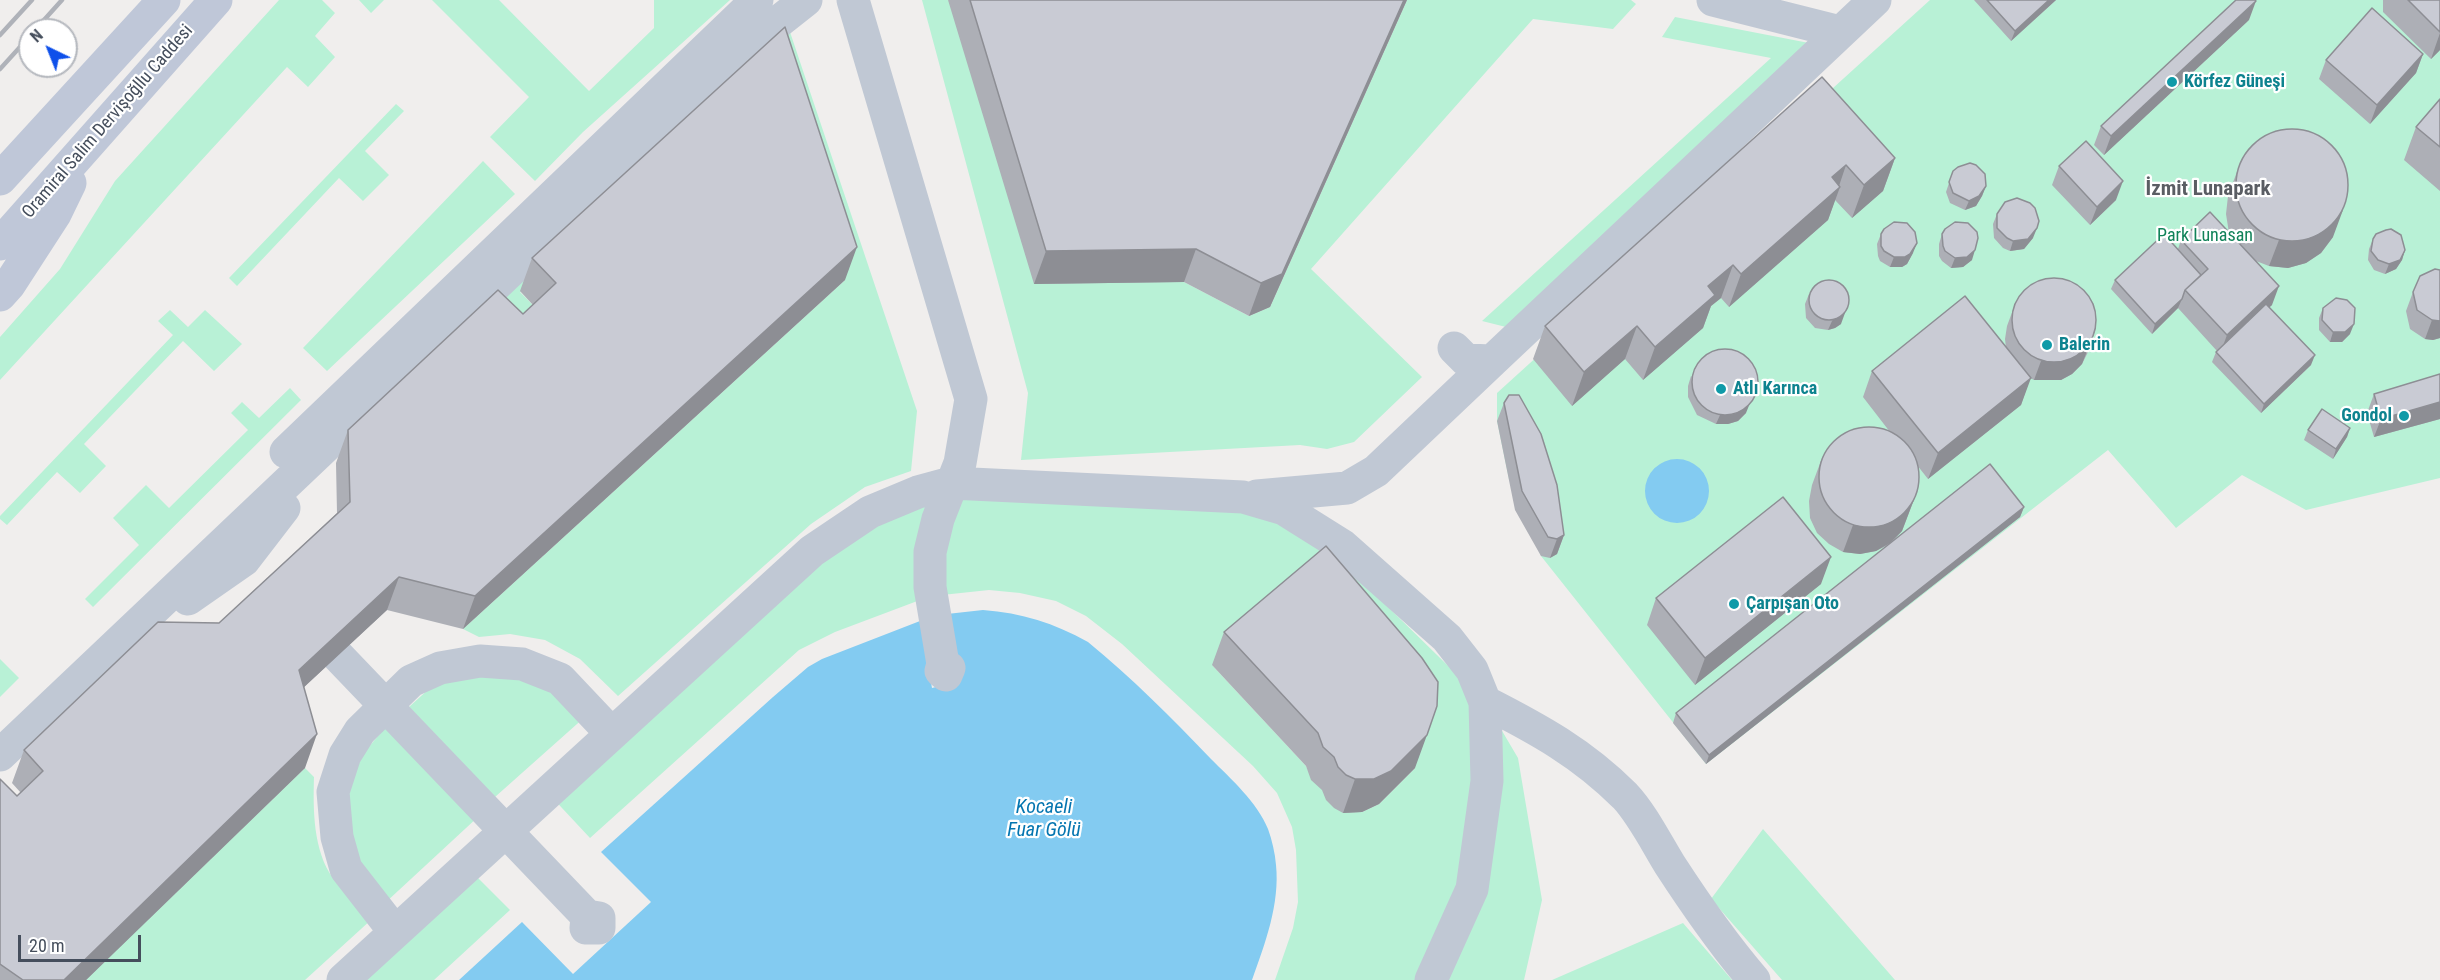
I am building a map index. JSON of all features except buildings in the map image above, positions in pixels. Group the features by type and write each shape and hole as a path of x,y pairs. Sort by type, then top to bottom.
{"main road":[{"path":"0,179 164,0"},
{"name":"Oramiral Salim Dervişoğllu Caddesi","path":"0,244 216,0"},
{"path":"0,295 9,285 55,214 91,140"}],"street":[{"path":"0,726 757,0"},
{"path":"0,754 759,38 806,0"},
{"path":"853,0 971,399 960,463 938,519 930,552 931,598 943,664"},
{"path":"1713,0 1840,32"},
{"path":"343,980 812,551 870,512 918,492 951,483 1243,497 1347,488 1377,471 1875,0"},
{"path":"1454,348 1466,360 1492,361"},
{"path":"100,660 244,560 344,428"},
{"path":"1243,497 1284,510 1343,546 1447,638 1472,670 1485,702 1487,781 1472,889 1431,980"},
{"path":"244,560 268,585"},
{"path":"338,656 587,916"},
{"path":"395,932 346,869 337,837 333,792 345,755 360,731 411,681 440,668 480,661 522,664 560,679 612,734"},
{"path":"1485,702 1549,735 1585,760 1627,798 1694,902 1730,953 1754,980"}],"green space":[{"path":"279,0 322,0 335,13 315,36 335,57 308,87 287,67 0,380 0,337 60,269 115,181"},
{"path":"359,0 384,0 371,13"},
{"path":"432,0 499,0 589,91 654,28 654,0 730,0 583,132 535,181 490,137 529,97"},
{"path":"922,0 948,0 1184,282 1249,316 1270,307 1407,0 1631,0 1636,4 1613,29 1533,19 1311,269 1422,377 1354,442 1327,449 1300,445 1021,460 1028,393"},
{"name":"Park Lunasan","path":"1930,0 2440,0 2440,478 2306,510 2242,475 2176,528 2108,450 1706,764 1541,556 1509,479 1497,421 1497,393"},
{"path":"1675,17 1809,43 1506,327 1482,321 1771,58 1662,37"},
{"path":"787,23 917,411 911,471 865,487 811,524 618,696 580,659 545,640 510,634 479,637 463,629 845,280 520,292 544,316 351,431"},
{"path":"396,104 404,111 365,151 389,175 363,201 339,178 237,286 229,278"},
{"path":"483,161 515,194 327,371 303,348"},
{"path":"170,310 188,327 205,310 242,344 214,371 183,341 84,444 106,466 80,493 57,472 7,525 0,519 0,516 173,335 158,321"},
{"path":"290,388 301,400 93,607 85,599 139,545 113,518 146,485 169,508 248,430 231,413 242,402 259,418"},
{"path":"947,494 1236,510 1278,520 1338,558 1485,702 1518,758 1542,900 1524,980 1275,980 1293,928 1298,902 1296,850 1292,827 1277,793 1253,766 1122,644 1086,616 1056,601 1020,593 989,590 920,600 835,632 799,650 590,838 548,793 812,551","holes":["1212,665 1415,768 1379,804 1362,812 1322,789 1306,766"]},
{"path":"0,659 19,678 0,697"},
{"path":"530,674 586,716 495,797 409,707 431,687 464,677"},
{"path":"389,723 479,816 385,903 353,864 345,833 351,777 367,749"},
{"path":"305,768 314,777 316,829 326,867 333,878 372,919 305,980 85,980"},
{"path":"1763,829 1895,980 1782,980 1711,899"},
{"path":"467,867 510,910 434,980 343,980"},
{"path":"1683,923 1732,980 1552,980"}],"water":[{"path":"1677,459 1689,461 1700,468 1707,479 1709,491 1707,503 1700,514 1689,521 1677,523 1665,521 1654,514 1647,503 1645,491 1647,479 1654,468 1665,461"},
{"name":"Kocaeli Fuar Gölü","path":"983,610 1037,620 1063,629 1088,642 1167,713 1257,809 1271,838 1276,860 1277,880 1274,909 1252,980 459,980 522,922 573,974 651,902 601,852 773,697 808,667 822,659 920,621 932,688 959,681 947,614"}],"railway":[{"path":"0,35 32,0"},
{"path":"46,18 62,0"},
{"path":"0,69 18,49"}],"place":[{"name":"Körfez Güneşi","path":"2172,82"},
{"name":"Balerin","path":"2047,345"},
{"name":"Atlı Karınca","path":"1721,389"},
{"name":"Gondol","path":"2404,416"},
{"name":"Çarpışan Oto","path":"1734,604"}],"district":[{"name":"İzmit Lunapark","path":"2208,190"}]}
